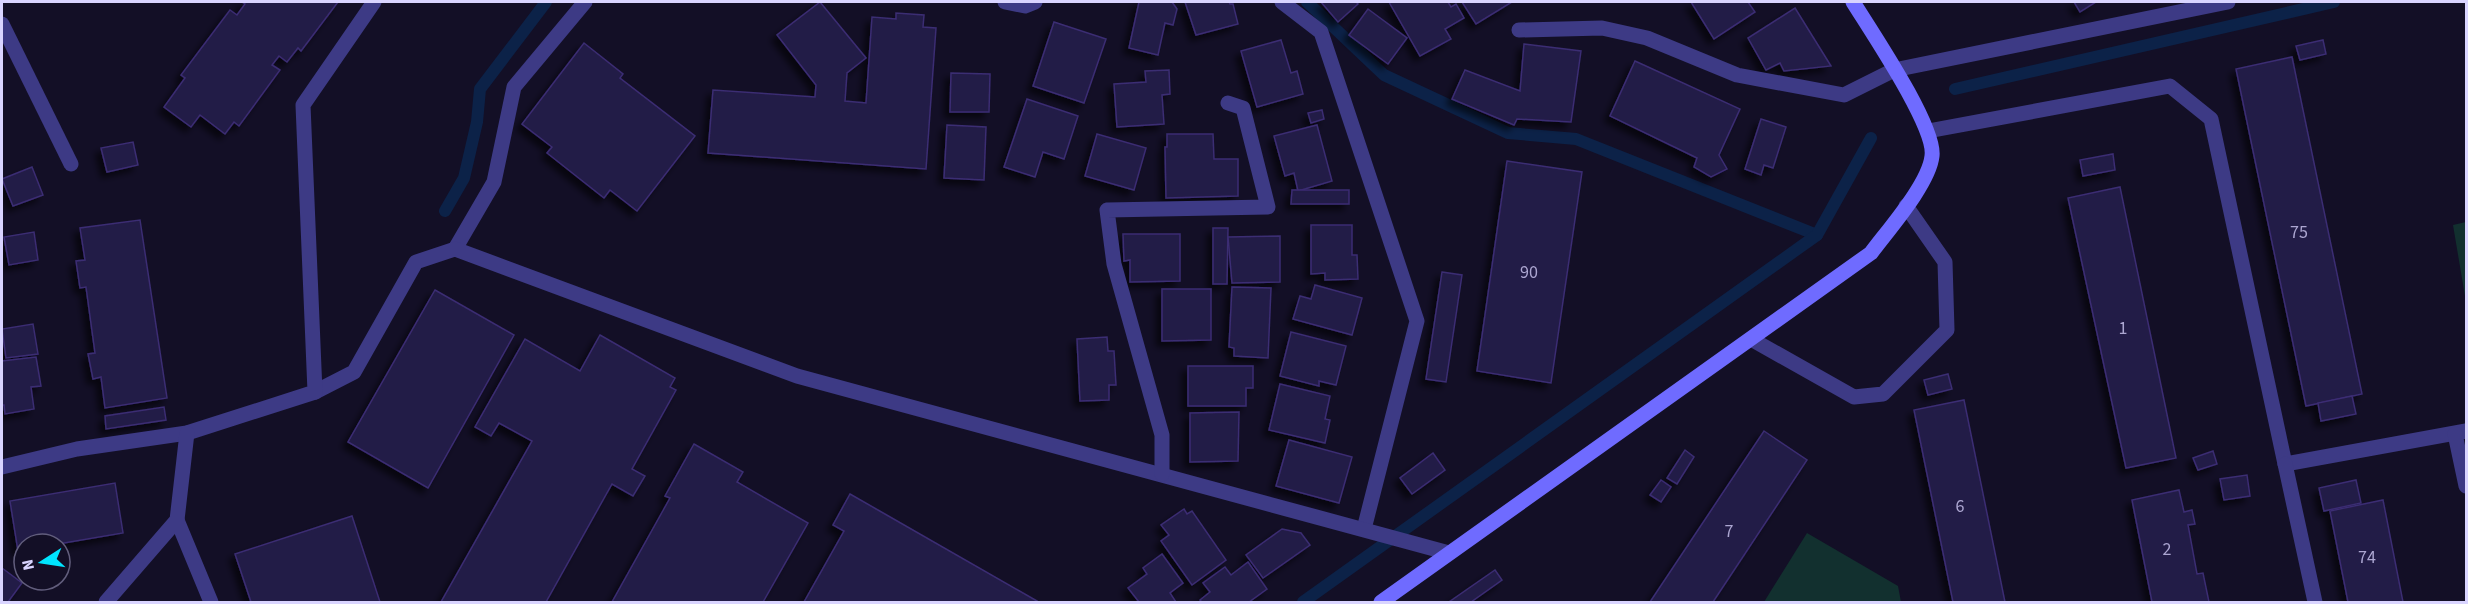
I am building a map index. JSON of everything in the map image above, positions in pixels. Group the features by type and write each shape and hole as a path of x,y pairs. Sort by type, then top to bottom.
{"street":[{"path":"315,392 303,105 374,2"},
{"path":"455,249 494,182 514,87 585,2"},
{"path":"1005,2 1025,6 1035,2"},
{"path":"1282,2 1321,32 1417,321 1367,530"},
{"path":"1381,603 1870,253 1922,184 1932,156 1927,128 1853,2"},
{"path":"1520,30 1602,28 1647,38 1737,75 1844,95 1894,70 2228,2"},
{"path":"2,24 71,165"},
{"path":"1927,128 2170,86 2211,119 2315,603"},
{"path":"1162,474 1162,435 1114,264 1107,210 1268,207 1243,108 1228,103"},
{"path":"1751,339 1854,397 1883,394 1947,330 1945,262 1906,206"},
{"path":"2,467 77,449 187,433 315,392 354,372 416,262 455,249 797,376 1449,553"},
{"path":"187,433 177,520 211,603"},
{"path":"2285,464 2461,433 2466,486"},
{"path":"106,603 177,520"}],"green space":[{"path":"2466,222 2466,302 2453,225"},
{"path":"1807,533 1898,586 1901,602 1764,602"}],"building":[{"path":"242,2 338,2 301,51 298,48 287,62 279,56 272,65 280,70 239,126 234,122 225,134 200,115 191,127 164,107 185,78 181,75 230,10 237,15 245,4"},
{"path":"820,2 866,58 847,73 845,101 866,103 872,17 896,19 896,13 924,15 923,27 936,28 926,169 708,153 713,90 815,97 816,85 777,35"},
{"path":"1139,2 1172,2 1177,9 1173,25 1165,23 1158,55 1129,48"},
{"path":"1185,2 1229,2 1233,4 1238,24 1196,35"},
{"path":"1321,2 1356,2 1358,4 1338,22"},
{"path":"1389,2 1448,2 1451,7 1456,4 1464,18 1445,29 1451,39 1420,56"},
{"path":"1462,2 1512,2 1476,24"},
{"path":"1691,2 1748,2 1755,12 1714,39"},
{"path":"2074,2 2096,2 2080,12"},
{"path":"1795,8 1831,66 1784,71 1780,63 1766,70 1748,38"},
{"path":"1368,9 1407,38 1388,64 1349,35"},
{"path":"1054,22 1106,39 1084,103 1033,86"},
{"path":"1281,40 1291,73 1297,71 1303,94 1257,107 1241,51"},
{"path":"2323,40 2326,54 2300,60 2296,46"},
{"path":"584,43 623,74 620,78 695,136 637,211 610,190 604,198 547,153 552,147 522,124"},
{"path":"1524,44 1581,51 1571,122 1517,119 1514,125 1452,99 1465,70 1520,91"},
{"path":"2292,57 2362,394 2306,406 2236,69"},
{"path":"1635,61 1740,109 1719,155 1727,169 1711,177 1694,167 1697,158 1610,116"},
{"path":"1169,70 1170,94 1162,95 1164,124 1117,127 1114,84 1146,82 1145,71"},
{"path":"951,73 990,74 989,112 950,112"},
{"path":"1027,99 1078,116 1064,159 1043,152 1035,177 1004,167"},
{"path":"1322,110 1324,119 1311,123 1308,113"},
{"path":"1761,119 1786,127 1773,168 1764,165 1761,175 1745,169"},
{"path":"947,125 986,127 984,180 944,178"},
{"path":"1317,125 1332,181 1298,191 1294,173 1285,176 1274,136"},
{"path":"1097,134 1146,148 1134,190 1085,176"},
{"path":"1167,134 1213,134 1214,159 1238,159 1238,196 1166,198"},
{"path":"133,142 138,165 107,172 101,148"},
{"path":"2113,154 2115,170 2083,176 2080,160"},
{"path":"1507,161 1582,172 1551,383 1477,371"},
{"path":"32,167 43,195 13,206 2,179"},
{"path":"2120,187 2176,458 2126,468 2068,198"},
{"path":"1292,190 1349,190 1349,204 1291,204"},
{"path":"140,220 167,398 105,408 101,377 93,379 88,354 95,353 86,287 80,288 76,261 85,260 80,228"},
{"path":"1311,225 1352,225 1352,255 1357,255 1358,279 1325,280 1325,273 1311,274"},
{"path":"1213,228 1228,228 1227,284 1213,284"},
{"path":"34,232 38,260 9,265 4,237"},
{"path":"1123,234 1180,234 1180,281 1130,282 1130,260 1124,261"},
{"path":"1280,236 1280,282 1232,283 1228,237"},
{"path":"1442,272 1462,275 1446,382 1426,379"},
{"path":"1315,285 1362,298 1352,335 1293,319 1300,296 1311,299"},
{"path":"1232,287 1271,288 1268,358 1234,356 1234,348 1229,347"},
{"path":"1162,289 1211,289 1211,340 1162,341"},
{"path":"435,290 514,335 428,488 348,442"},
{"path":"33,324 38,354 6,358 2,329"},
{"path":"1291,332 1346,346 1336,385 1319,381 1319,386 1280,376"},
{"path":"600,335 675,378 670,387 676,390 632,469 645,476 633,496 612,484 546,602 441,602 532,441 499,423 491,436 475,427 525,339 580,371"},
{"path":"1107,337 1108,351 1114,351 1116,385 1109,385 1109,400 1080,401 1077,339"},
{"path":"36,357 41,386 31,387 34,409 5,414 4,405 2,405 2,361"},
{"path":"1188,366 1253,366 1253,388 1246,388 1246,406 1188,406"},
{"path":"1948,374 1952,389 1928,395 1924,380"},
{"path":"1280,384 1330,396 1325,419 1330,420 1325,443 1269,430"},
{"path":"2352,396 2356,414 2321,421 2318,403"},
{"path":"1964,400 2005,602 1953,602 1914,410"},
{"path":"164,407 166,420 106,429 105,416"},
{"path":"1239,412 1238,461 1190,462 1190,413"},
{"path":"1764,431 1807,460 1713,602 1650,602"},
{"path":"1289,440 1352,457 1339,503 1276,486"},
{"path":"694,444 743,472 737,482 808,523 763,602 612,602 670,498 665,496"},
{"path":"1685,450 1694,457 1677,484 1667,478"},
{"path":"2213,451 2217,464 2198,470 2193,458"},
{"path":"1433,453 1445,470 1412,494 1400,478"},
{"path":"2247,475 2250,496 2224,500 2220,479"},
{"path":"1661,480 1671,487 1661,502 1650,495"},
{"path":"2356,480 2361,503 2324,511 2319,488"},
{"path":"115,483 123,533 72,542 72,532 15,532 10,501"},
{"path":"2179,490 2184,512 2192,510 2195,524 2188,525 2197,574 2203,573 2209,602 2152,602 2132,500"},
{"path":"850,494 1037,601 804,602 844,531 833,525"},
{"path":"2383,500 2403,602 2348,602 2330,511"},
{"path":"1184,509 1187,514 1192,511 1226,560 1192,585 1161,541 1169,535 1161,525"},
{"path":"352,516 380,602 251,602 235,554"},
{"path":"1282,529 1301,533 1310,545 1263,578 1246,555"},
{"path":"1162,554 1183,583 1170,593 1176,602 1139,602 1128,588 1147,574 1143,568"},
{"path":"1248,562 1267,589 1249,602 1202,602 1200,600 1210,592 1203,583 1225,567 1231,575"},
{"path":"2,568 12,576 12,592 15,592 8,602 2,602"},
{"path":"1495,570 1502,580 1471,602 1449,602"}],"waterway":[{"path":"445,211 464,178 477,122 480,89 546,2"},
{"path":"1307,2 1384,75 1508,133 1576,139 1817,235"},
{"path":"1955,89 2334,2"},
{"path":"1303,602 1817,235 1871,138"}]}
